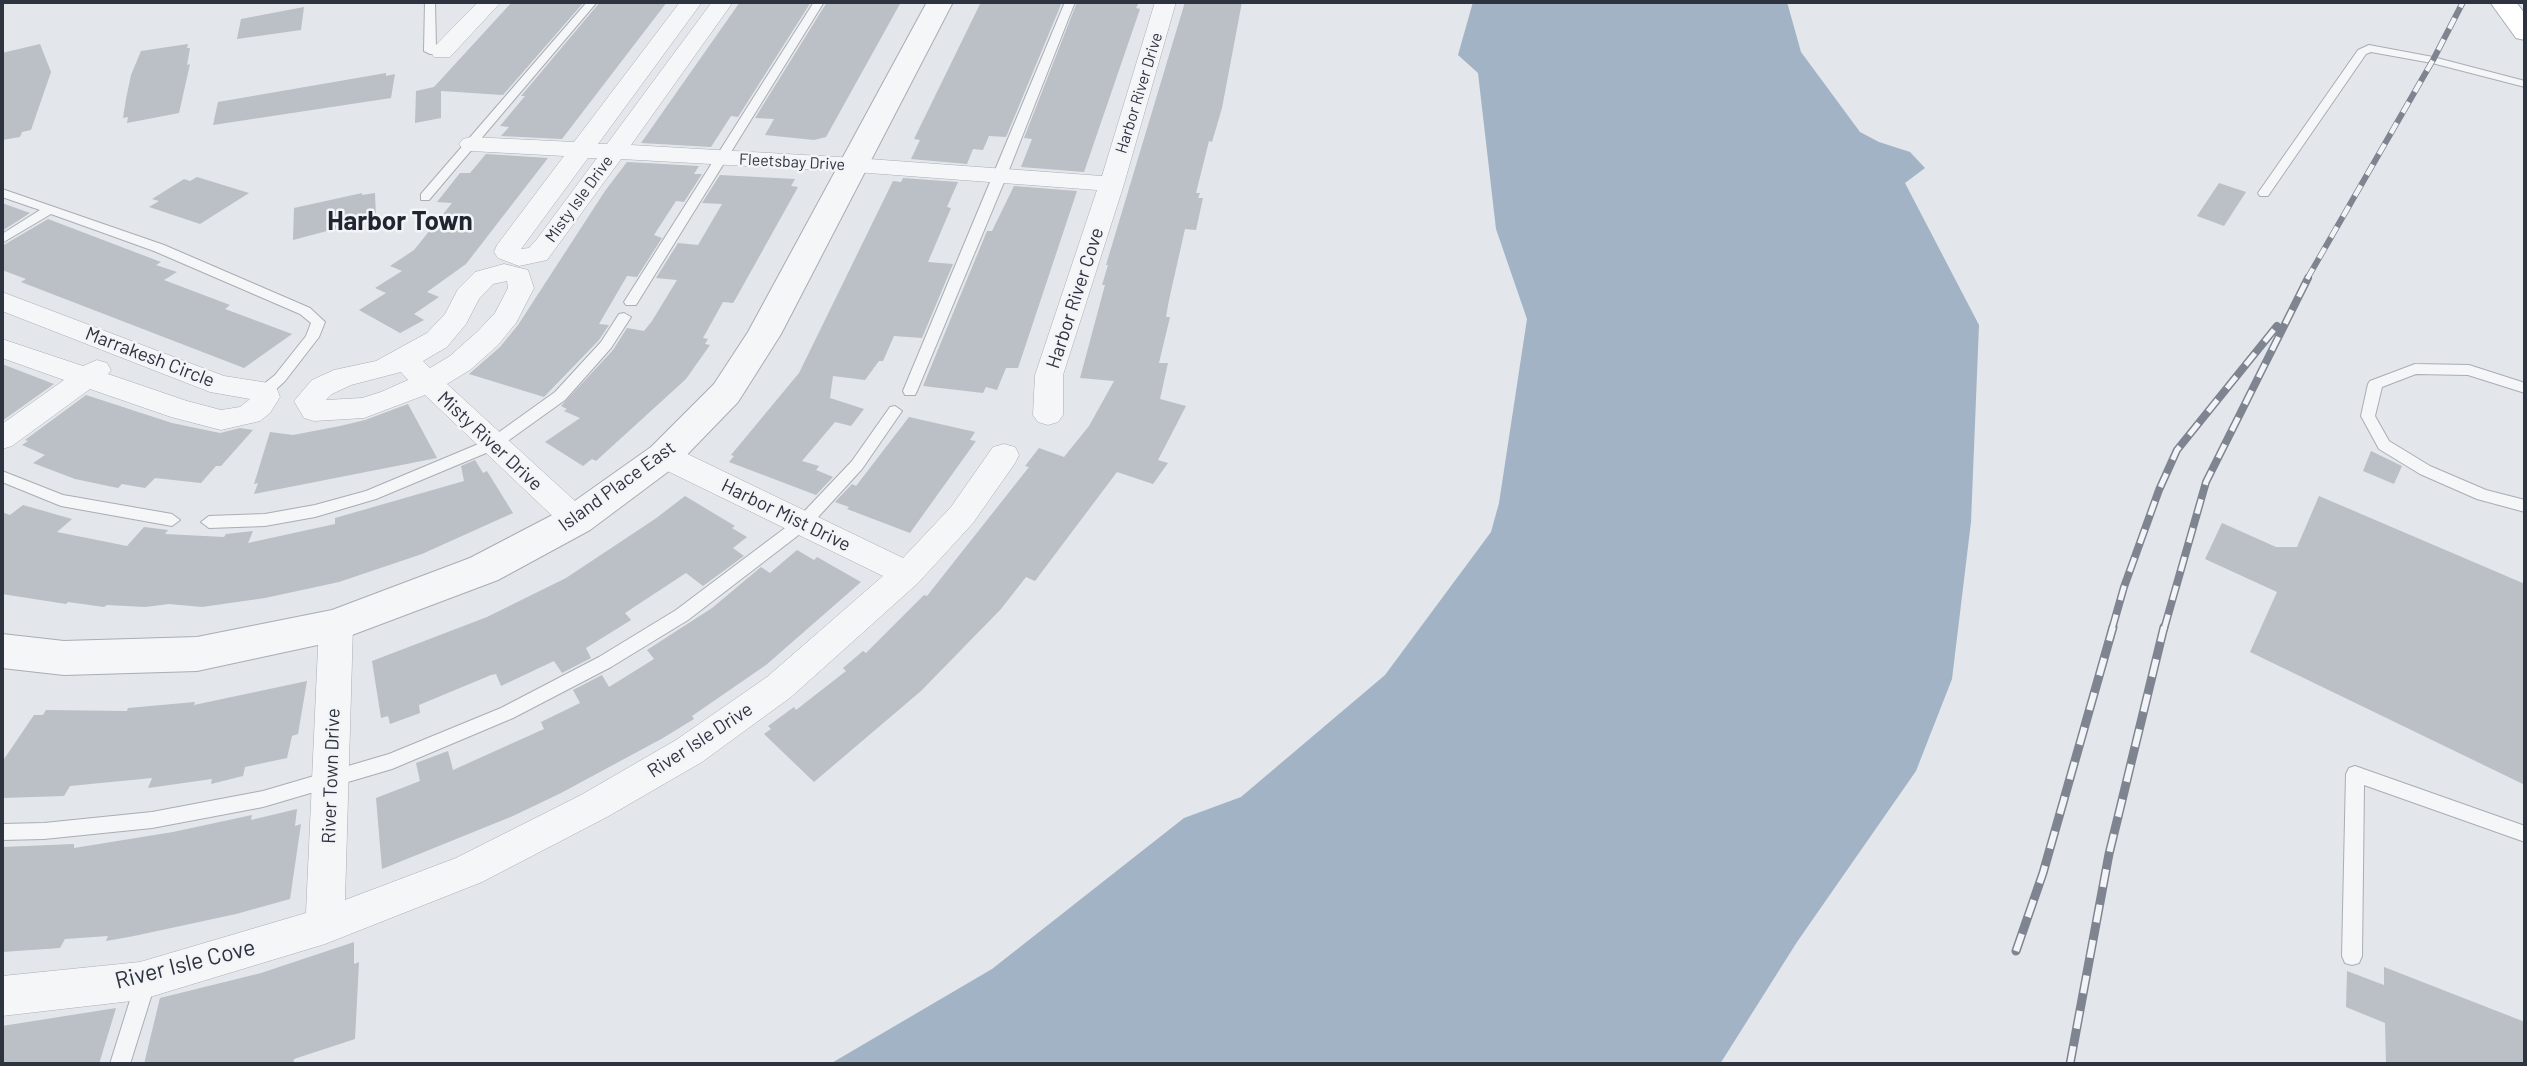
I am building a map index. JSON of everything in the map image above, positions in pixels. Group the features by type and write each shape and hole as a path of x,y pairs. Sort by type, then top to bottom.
{"main road":[{"path":"2503,2 2525,32"}],"street":[{"path":"442,52 490,2"},
{"name":"Misty Isle Drive","path":"691,2 509,245 507,252 519,258 538,254 723,2"},
{"name":"Island Place East","path":"2,652 64,658 197,654 336,625 484,569 576,520 664,456 726,393 764,334 940,2"},
{"name":"Harbor River Drive","path":"1112,184 1166,2"},
{"name":"Fleetsbay Drive","path":"471,144 855,165 1112,184"},
{"name":"Harbor River Cove","path":"1048,415 1049,375 1112,184"},
{"path":"504,272 519,276 521,288 506,317 488,338 460,363 427,383 364,408 314,411 307,401 322,387 344,377 382,369 404,360 437,340 456,318 468,295 484,278 504,272"},
{"name":"Marrakesh Circle","path":"2,301 220,385 265,391 265,400 254,411 239,418 220,420 181,410 2,348"},
{"path":"2,439 128,348"},
{"name":"Misty River Drive","path":"404,360 576,520"},
{"name":"River Isle Drive","path":"325,926 469,870 594,806 689,751 779,687 907,574 962,515 1004,455"},
{"name":"Harbor Mist Drive","path":"664,456 907,574"},
{"name":"River Town Drive","path":"325,926 336,625"},
{"name":"River Isle Cove","path":"2,996 147,979 325,926"}],"lane":[{"path":"430,2 430,51 442,52"},
{"path":"425,197 592,2"},
{"path":"209,522 265,520 326,508 371,495 493,444 560,396 606,345 819,2"},
{"path":"910,391 1070,2"},
{"path":"2264,193 2362,52 2369,48 2525,84"},
{"path":"2,193 159,248 305,311 318,322 312,337 280,378 265,391"},
{"path":"2,239 51,209"},
{"path":"2525,388 2469,370 2415,369 2375,384 2368,416 2384,445 2425,470 2482,495 2525,506"},
{"path":"2,832 44,831 152,820 263,799 392,761 507,713 606,662 682,615 803,523 857,465 895,411"},
{"path":"2,476 61,500 172,520"},
{"path":"2352,956 2355,774 2525,834"},
{"path":"120,1064 147,979"}],"water":[{"path":"1473,2 1787,2 1801,52 1860,132 1879,142 1910,152 1925,168 1905,183 1979,325 1971,522 1952,679 1916,771 1797,942 1720,1064 830,1064 992,969 1184,818 1241,797 1385,675 1491,532 1499,503 1527,319 1496,229 1478,73 1458,55"}],"building":[{"path":"512,2 584,2 503,95 441,91 441,118 415,123 416,91 434,87"},
{"path":"600,2 667,2 562,139 501,136 509,127 500,126 525,96 521,96"},
{"path":"740,2 811,2 738,117 731,116 711,147 641,143"},
{"path":"827,2 901,2 826,137 814,140 765,135 774,119 755,118"},
{"path":"981,2 1062,2 1006,137 989,136 983,150 973,149 967,164 911,159 920,140 914,139"},
{"path":"1077,2 1139,2 1136,8 1140,9 1084,172 1021,167 1032,139 1024,138"},
{"path":"1185,2 1242,2 1222,108 1212,142 1209,141 1196,193 1200,193 1198,198 1203,198 1196,230 1185,229 1166,317 1170,317 1159,363 1168,363 1160,399 1186,406 1158,460 1168,463 1153,484 1117,472 1035,581 1026,577 1001,609 921,691 814,782 764,734 771,729 768,726 794,707 796,710 846,671 843,668 863,651 866,653 924,595 927,596 1029,467 1025,466 1039,448 1064,457 1089,426 1114,381 1080,378 1105,285 1102,285 1106,265"},
{"path":"304,7 301,30 237,39 241,19"},
{"path":"40,44 51,72 31,130 22,132 20,137 2,140 2,53"},
{"path":"188,44 187,48 190,48 187,65 190,64 179,113 127,123 128,117 123,118 126,99 131,75 141,51"},
{"path":"386,73 386,76 395,74 391,98 213,125 218,102"},
{"path":"486,154 548,158 466,264 427,292 439,297 414,314 424,320 400,333 359,310 386,293 375,288 402,271 390,266 414,250 452,203 437,202 460,173 470,173"},
{"path":"627,162 699,166 694,174 702,174 684,202 676,201 654,235 662,238 637,277 627,276 599,324 609,325 599,340 544,397 469,374 500,347 518,325 605,191"},
{"path":"720,175 795,179 791,186 798,187 735,300 733,303 723,302 703,338 708,339 705,344 710,345 686,379 596,461 592,459 583,466 545,442 580,418 564,411 567,409 561,406 613,350 627,328 644,331 652,321 677,280 656,278 678,243 698,245 722,204 702,203"},
{"path":"197,177 249,193 200,224 149,207 159,201 152,199 184,179 190,181"},
{"path":"903,178 958,182 947,207 951,208 928,262 953,264 922,338 894,336 883,361 879,361 865,380 833,376 830,398 864,409 851,426 835,422 802,461 819,466 816,470 833,477 816,495 729,462 734,456 731,455 799,373 893,181 901,182"},
{"path":"2219,183 2246,192 2224,226 2197,216"},
{"path":"1014,186 1077,191 1018,368 1006,368 997,390 986,387 983,393 923,386 987,231 992,231"},
{"path":"362,193 375,193 376,218 293,240 294,208"},
{"path":"2,203 30,213 2,231"},
{"path":"48,219 161,262 156,265 177,272 164,280 230,305 225,309 292,334 244,368 21,282 26,279 2,270 2,246"},
{"path":"2,364 54,384 2,421"},
{"path":"86,395 172,423 220,433 240,428 253,430 221,466 216,466 201,483 155,478 145,488 122,484 118,488 75,479 33,463 45,455 22,445 28,441 25,440"},
{"path":"408,404 437,458 254,494 258,483 254,484 270,432 293,435 340,426"},
{"path":"909,417 975,432 970,440 976,441 910,533 835,502 852,484 856,486"},
{"path":"2371,451 2402,466 2394,484 2363,471"},
{"path":"475,460 483,473 487,471 513,513 422,554 339,582 265,598 202,607 169,604 104,607 2,594 2,512 10,515 23,505 72,519 57,532 127,546 144,527 168,530 165,534 224,537 226,534 253,531 248,543 335,524 335,518 464,481 461,466"},
{"path":"685,496 735,526 732,528 747,537 733,548 744,556 703,586 686,573 625,613 631,620 586,648 591,658 562,673 554,661 501,686 496,674 491,675 419,705 420,713 390,724 388,716 381,718 372,661 487,617 566,578"},
{"path":"2319,496 2525,584 2525,785 2250,652 2277,592 2205,559 2222,523 2276,547 2297,547"},
{"path":"797,550 814,560 817,557 861,582 766,665 692,716 694,719 561,793 513,816 382,869 376,798 420,781 416,763 448,751 453,770 544,729 541,722 580,703 573,690 602,675 609,687 654,659 647,650 712,608 761,567 770,573"},
{"path":"307,681 298,734 292,736 287,758 245,767 243,776 211,784 212,779 148,788 152,778 70,786 64,796 2,798 2,762 34,715 43,715 46,710 127,711 128,708 195,702 194,705"},
{"path":"297,809 295,826 301,824 290,899 236,914 134,936 106,941 108,936 65,939 60,948 2,952 2,847 74,844 74,848 173,832 252,815 251,820"},
{"path":"354,942 354,964 359,962 355,1039 294,1059 293,1064 144,1064 160,998 261,973"},
{"path":"2384,967 2525,1022 2525,1064 2386,1064 2385,1023 2346,1007 2347,971 2384,985"},
{"path":"116,1008 99,1064 2,1064 2,1026"}],"railway":[{"path":"2307,279 2433,60 2463,2"},
{"path":"2164,629 2206,482 2308,278"},
{"path":"2112,629 2159,490 2177,450 2277,326"},
{"path":"2016,951 2043,873 2113,627"},
{"path":"2070,1064 2109,854 2164,627"}],"district":[{"name":"Harbor Town","path":"400,221"}]}
